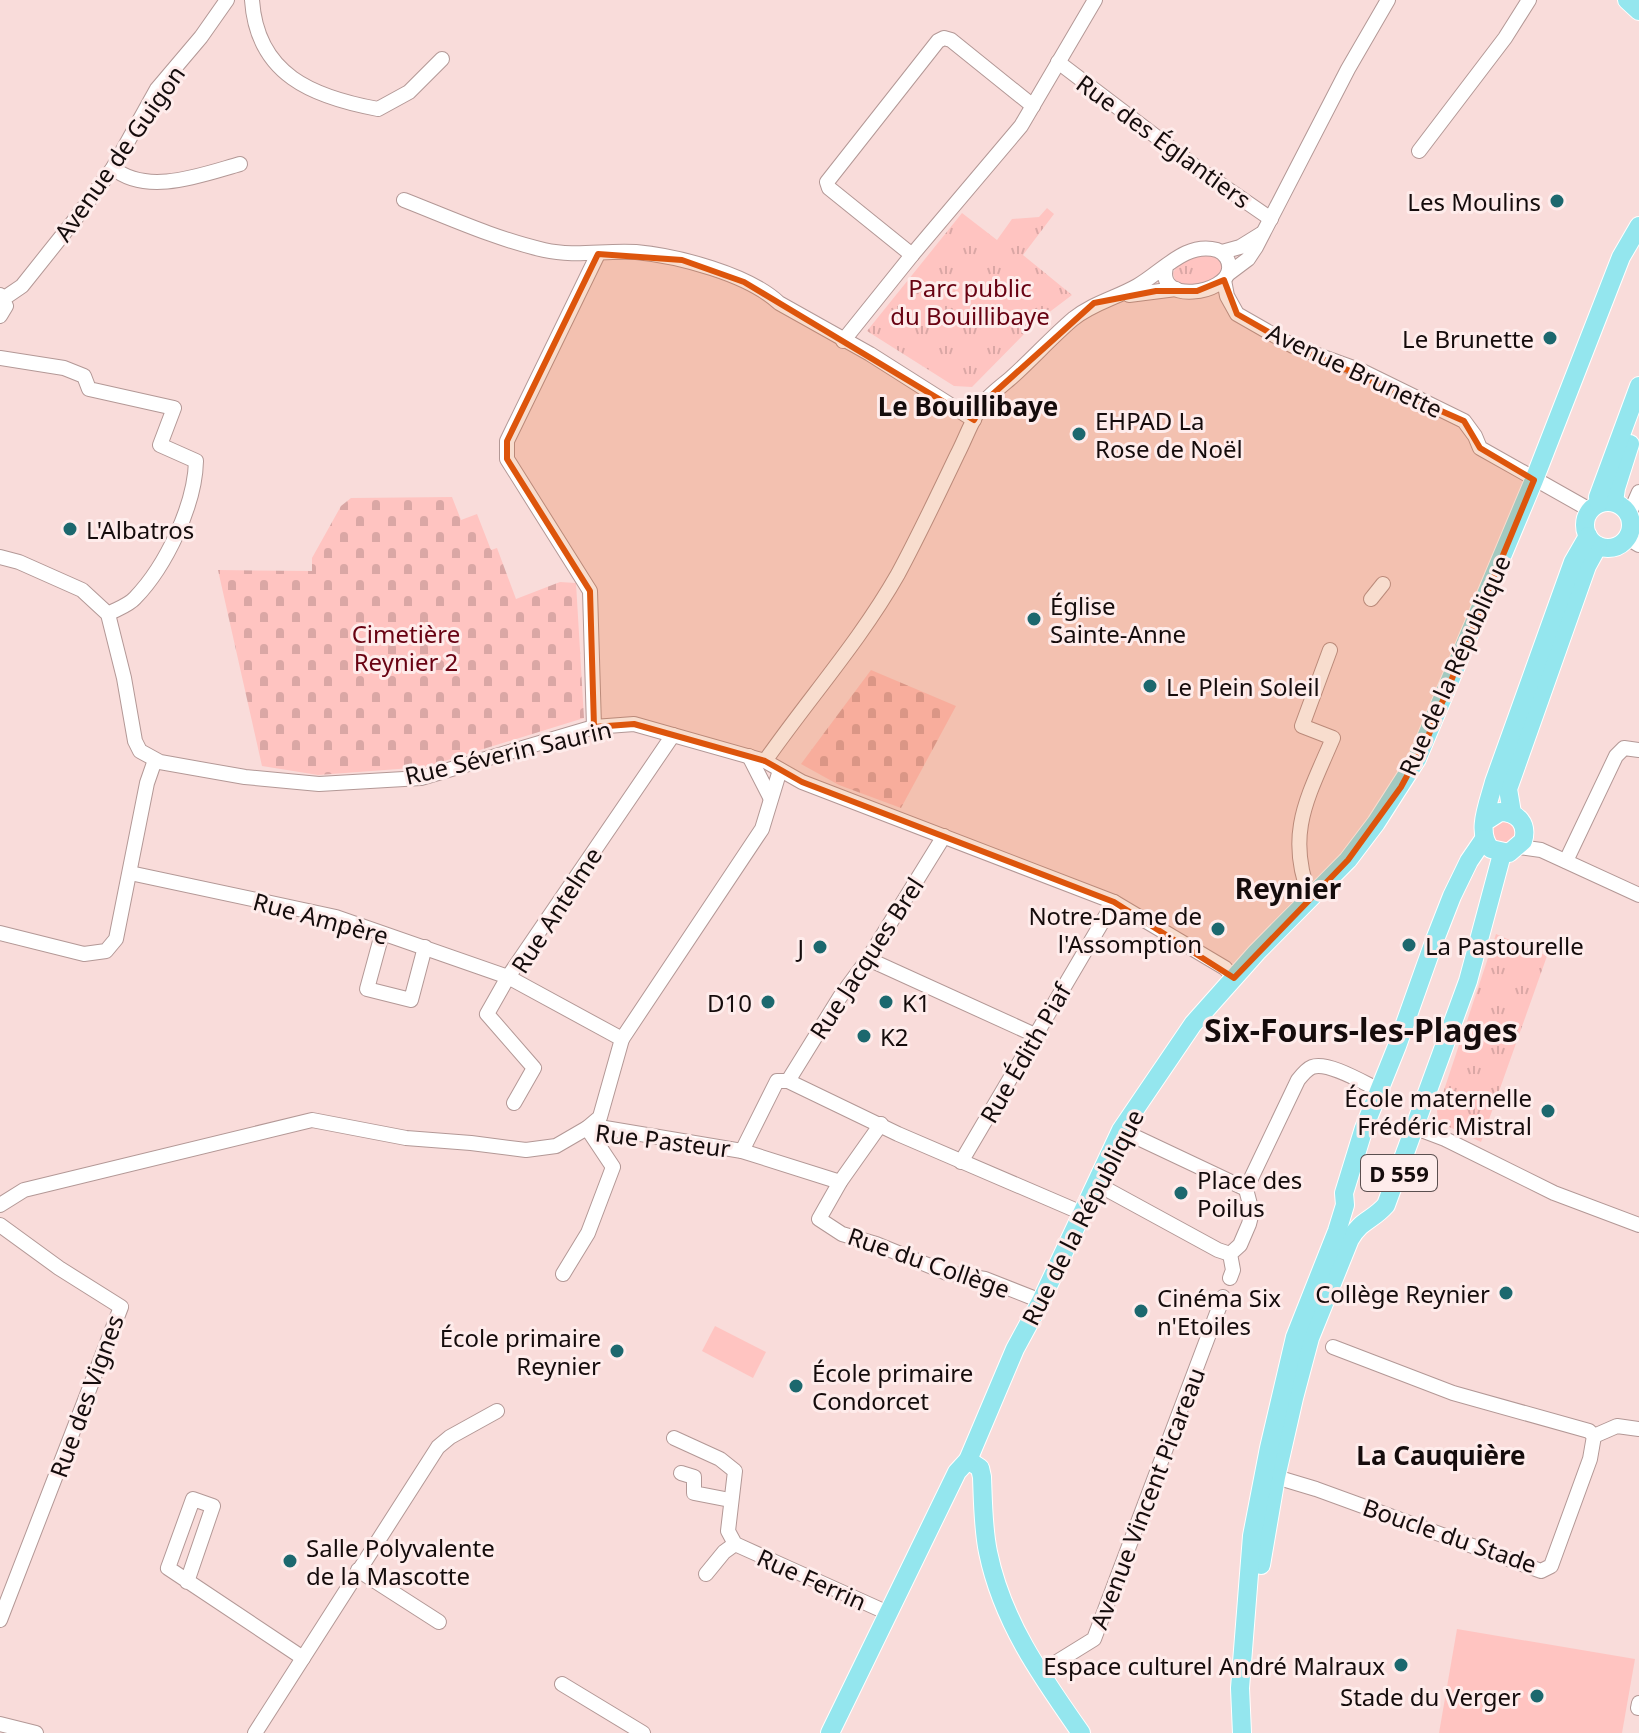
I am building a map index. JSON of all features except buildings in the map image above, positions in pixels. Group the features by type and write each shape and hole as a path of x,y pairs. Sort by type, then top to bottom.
{"main road":[{"path":"1627,0 1639,11"},
{"name":"Rue de la République","path":"830,1733 957,1472 968,1460 1015,1349 1041,1301 1121,1130 1179,1043 1234,978 1348,860 1417,759 1534,480 1621,257 1639,226"},
{"path":"1639,386 1598,497 1607,507 1631,522 1633,542 1612,548 1593,541 1584,526 1607,507 1639,420"},
{"path":"1512,813 1508,789 1587,566 1593,541"},
{"name":"D 559","path":"1242,1733 1240,1688 1252,1536 1295,1337 1345,1205 1344,1193 1379,1090 1452,896 1485,830 1494,782 1573,562 1593,541"},
{"path":"1500,812 1512,813 1522,821 1516,845 1491,849 1485,830 1500,812"},
{"name":"D 559","path":"1253,1733 1251,1687 1262,1554 1276,1477 1310,1338 1350,1239 1366,1219 1377,1215 1386,1205 1516,845"},
{"path":"1345,1205 1353,1214 1366,1219"},
{"path":"968,1460 980,1468 987,1549 996,1586 1010,1622 1039,1673 1081,1733"}],"street":[{"name":"Avenue de Guigon","path":"2,297 22,286 113,168 157,89 201,37 227,0"},
{"path":"252,0 253,19 260,39 276,63 294,81 321,93 378,109 409,92 442,59"},
{"path":"843,341 1021,126 1095,0"},
{"path":"765,761 848,651 897,575 984,402 1072,319 1094,303 1176,289 1197,291 1226,277 1248,259 1388,0"},
{"path":"1419,151 1505,38 1529,0"},
{"path":"912,255 829,188 827,182 938,41 944,38 951,40 1033,106"},
{"name":"Rue des Églantiers","path":"1058,62 1267,225"},
{"path":"113,168 139,182 155,184 240,164"},
{"path":"404,200 528,245 573,255 636,252 682,260 714,270 772,296 974,420"},
{"path":"1117,297 1180,255 1199,249 1222,252 1254,240 1267,225"},
{"path":"1222,252 1227,259 1226,277"},
{"path":"594,727 590,591 507,459 507,441 598,254"},
{"path":"1166,267 1165,278 1176,289"},
{"name":"Avenue Brunette","path":"1226,277 1227,296 1237,314 1293,346 1362,371 1464,421 1480,448 1534,480 1607,507"},
{"path":"0,316 6,306 2,297"},
{"path":"0,358 64,368 84,376 89,389 174,408 160,445 196,461 196,482 186,517 134,599 108,614"},
{"path":"1607,507 1632,508 1639,492"},
{"path":"0,557 19,562 82,590 108,614 135,741 140,751 155,760 147,783 116,939 106,951 84,954 0,933"},
{"path":"1371,599 1383,584"},
{"path":"1310,897 1299,859 1300,822 1333,738 1302,726 1330,650"},
{"name":"Rue Séverin Saurin","path":"155,760 245,777 319,784 421,778 594,727 634,724 765,761 802,782 1114,902 1225,968 1234,978"},
{"name":"Rue Antelme","path":"622,1039 508,977 673,735"},
{"path":"1566,861 1616,756 1624,748 1639,750"},
{"path":"749,756 770,797"},
{"path":"563,1274 588,1233 613,1167 587,1128 600,1117 622,1039 762,829 780,770"},
{"name":"Rue Jacques Brel","path":"788,1081 944,836"},
{"path":"1516,845 1541,850 1639,895"},
{"name":"Rue Ampère","path":"130,873 324,915 508,977"},
{"name":"Rue Édith Piaf","path":"961,1162 1114,902"},
{"path":"382,934 367,989 411,1000 425,947"},
{"path":"868,959 1035,1035"},
{"path":"508,977 487,1014 534,1068 514,1103"},
{"path":"1230,1254 1240,1245 1252,1212 1246,1189 1298,1080 1310,1068 1330,1067 1379,1090"},
{"name":"Rue Pasteur","path":"0,1205 24,1190 312,1120 406,1138 526,1150 556,1146 587,1128 605,1128 742,1151 777,1081 788,1081"},
{"path":"788,1081 961,1162 1082,1213"},
{"path":"742,1151 840,1182 881,1124"},
{"path":"1416,1128 1445,1139 1554,1193 1639,1225"},
{"path":"1121,1130 1246,1189"},
{"name":"Rue du Collège","path":"840,1182 819,1219 842,1234 876,1244 947,1273 985,1279 1041,1301"},
{"path":"1097,1184 1230,1254"},
{"name":"Rue des Vignes","path":"0,1225 59,1268 121,1307 0,1620"},
{"path":"1230,1254 1232,1274"},
{"name":"Avenue Vincent Picareau","path":"1039,1673 1094,1639 1223,1297"},
{"path":"1333,1347 1453,1393 1589,1431 1594,1436 1617,1426 1639,1429"},
{"path":"255,1733 438,1447 497,1411"},
{"name":"Boucle du Stade","path":"1276,1477 1541,1571 1551,1566 1590,1459 1594,1436"},
{"name":"Rue Ferrin","path":"674,1438 720,1459 735,1471 728,1531 735,1544 888,1613"},
{"path":"681,1473 694,1477 694,1493 730,1500"},
{"path":"187,1582 213,1506 193,1499 168,1568 187,1582 303,1658"},
{"name":"Rue Ferrin","path":"706,1574 735,1544"},
{"path":"358,1570 439,1622"},
{"path":"562,1684 643,1733"},
{"path":"0,1724 36,1733"}],"highlighted area":[{"path":"598,254 682,260 744,282 974,420 984,402 1094,303 1156,291 1197,291 1224,280 1237,314 1293,346 1464,421 1480,448 1534,480 1427,739 1401,787 1348,860 1234,978 1114,902 802,782 765,761 634,724 594,727 590,591 507,459 507,441"}],"green space":[{"name":"Parc public du Bouillibaye","path":"1047,208 1054,214 1023,255 1072,295 1035,323 972,387 954,386 867,331 962,213 997,240 1012,219 1039,217"},
{"path":"1199,255 1222,259 1224,275 1192,287 1176,283 1173,273 1178,264"},
{"name":"Cimetière Reynier 2","path":"452,497 461,520 477,514 491,550 497,548 516,599 560,582 576,583 584,718 425,767 318,775 262,766 218,570 312,571 312,558 341,506 351,498"},
{"path":"871,670 956,706 901,808 839,785 801,764"},
{"path":"1495,813 1524,828 1502,854 1486,821"},
{"path":"1496,934 1547,956 1481,1142 1443,1124 1438,1119 1437,1111"},
{"path":"715,1326 766,1352 753,1378 702,1351"},
{"name":"Stade du Verger","path":"1457,1629 1635,1659 1622,1733 1439,1733"}],"place":[{"name":"Les Moulins","path":"1557,201"},
{"name":"Le Brunette","path":"1550,338"},
{"name":"EHPAD La Rose de Noël","path":"1079,434"},
{"name":"L'Albatros","path":"70,529"},
{"name":"Église Sainte-Anne","path":"1034,619"},
{"name":"Le Plein Soleil","path":"1150,686"},
{"name":"Notre-Dame de l'Assomption","path":"1218,929"},
{"name":"La Pastourelle","path":"1409,945"},
{"name":"J","path":"820,947"},
{"name":"D10","path":"768,1002"},
{"name":"K1","path":"886,1002"},
{"name":"K2","path":"864,1036"},
{"name":"École maternelle Frédéric Mistral","path":"1548,1111"},
{"name":"Place des Poilus","path":"1181,1193"},
{"name":"Collège Reynier","path":"1506,1293"},
{"name":"Cinéma Six n'Etoiles","path":"1141,1311"},
{"name":"École primaire Reynier","path":"617,1351"},
{"name":"École primaire Condorcet","path":"796,1386"},
{"name":"Salle Polyvalente de la Mascotte","path":"290,1561"},
{"name":"Espace culturel André Malraux","path":"1401,1665"},
{"name":"Stade du Verger","path":"1537,1696"}],"district":[{"name":"Le Bouillibaye","path":"968,406"},
{"name":"Reynier","path":"1288,888"},
{"name":"Six-Fours-les-Plages","path":"1361,1029"},
{"name":"La Cauquière","path":"1441,1455"}]}
